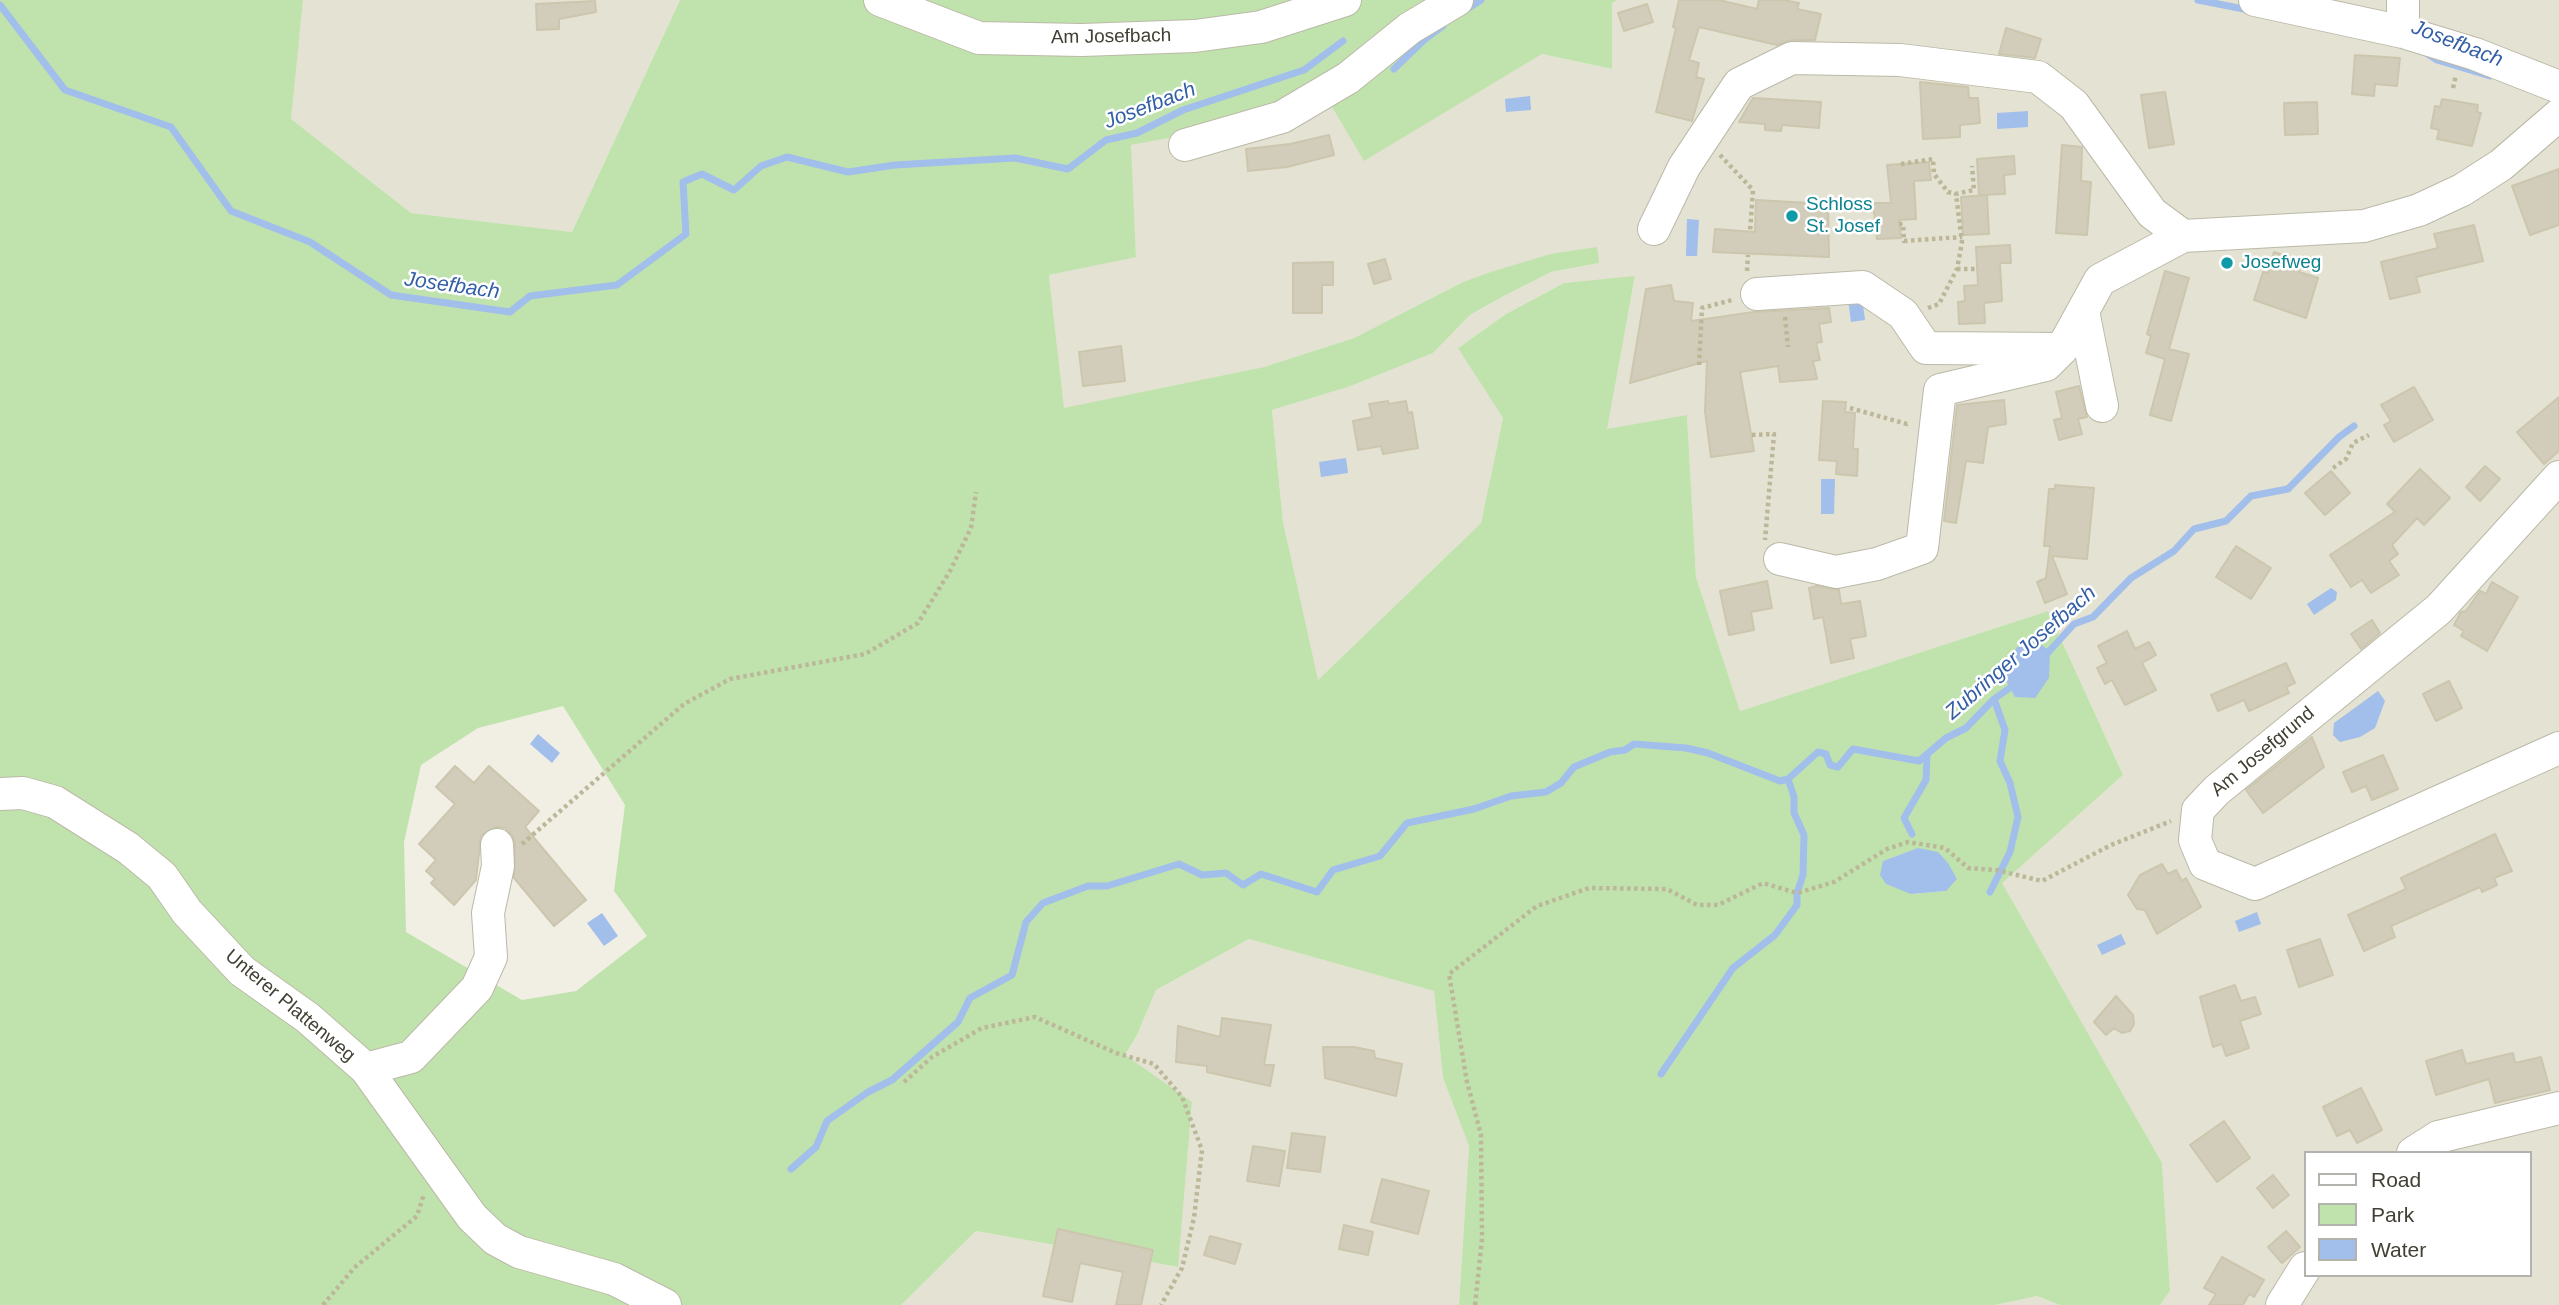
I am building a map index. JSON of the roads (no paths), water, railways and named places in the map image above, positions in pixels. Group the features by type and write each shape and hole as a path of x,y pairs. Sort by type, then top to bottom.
{"street":[{"name":"Am Josefbach","path":"880,0 979,38 1083,40 1195,36 1261,27 1345,0"},
{"path":"1185,145 1282,117 1348,78 1410,28 1457,0"},
{"path":"2255,0 2403,32 2474,54 2559,87"},
{"path":"2403,0 2403,32"},
{"path":"1654,229 1684,167 1739,84 1792,58 1900,60 1968,65 2038,77 2074,105 2152,213 2183,236"},
{"path":"1780,559 1836,572 1877,564 1922,548 1940,390 2046,365 2062,349 2100,280 2183,236 2364,226 2419,210 2462,190 2501,165 2559,115"},
{"path":"1757,294 1863,287 1905,317 1926,348 2062,349"},
{"path":"2083,311 2102,406"},
{"name":"Am Josefgrund","path":"2559,477 2439,609 2217,790 2197,810 2194,840 2205,864 2255,884 2559,748"},
{"name":"Unterer Plattenweg","path":"0,794 23,793 55,802 128,848 162,876 187,912 242,971 308,1018 366,1069 472,1217 495,1239 519,1252 614,1279 665,1305"},
{"path":"397,1110 411,1057 477,988 491,957 488,913 497,855"},
{"path":"366,1069 411,1057"},
{"path":"2416,1151 2438,1137 2559,1108"},
{"path":"2282,1305 2304,1270"}],"water":[{"path":"1530,96 1531,110 1506,112 1505,99"},
{"path":"2028,111 2028,127 1997,129 1997,113"},
{"path":"1687,219 1699,220 1697,256 1686,256"},
{"path":"1862,297 1865,320 1851,322 1848,299"},
{"path":"1346,458 1348,473 1321,477 1319,462"},
{"path":"1821,479 1835,479 1834,514 1821,514"},
{"path":"2331,588 2337,592 2336,600 2314,615 2307,604"},
{"path":"2025,639 2050,651 2049,678 2035,698 2015,697 2004,677 2010,655"},
{"path":"2378,691 2385,701 2375,728 2360,737 2340,742 2333,735 2334,723"},
{"path":"538,734 560,753 552,763 530,744"},
{"path":"1918,848 1938,852 1948,863 1957,879 1946,891 1911,894 1886,884 1880,875 1883,861"},
{"path":"2257,912 2261,924 2239,932 2235,921"},
{"path":"602,913 618,936 604,946 587,923"},
{"path":"2121,934 2126,944 2102,955 2097,945"}],"waterway":[{"name":"Josefbach","path":"1464,11 1481,0"},
{"name":"Josefbach","path":"2198,0 2249,10"},
{"name":"Josefbach","path":"0,5 65,90 171,127 231,211 310,242 391,295 510,312 530,296 617,285 686,234 683,182 702,174 734,190 761,166 787,157 848,172 895,165 1015,158 1068,169 1106,140 1137,133 1183,110 1304,70 1343,41"},
{"name":"Josefbach","path":"1394,69 1443,26"},
{"name":"Josefbach","path":"2426,53 2437,60 2490,76"},
{"name":"Zubringer Josefbach","path":"2043,658 2074,624 2093,617 2131,578 2174,551 2194,529 2226,521 2251,496 2288,489 2339,437 2354,426"},
{"name":"Zubringer Josefbach","path":"791,1169 816,1147 827,1121 868,1092 892,1080 958,1022 970,998 1012,975 1026,922 1043,903 1088,886 1107,886 1179,864 1202,875 1226,873 1243,885 1261,874 1317,892 1333,870 1380,856 1407,823 1474,809 1511,796 1546,792 1561,783 1574,767 1610,752 1625,750 1634,744 1686,748 1708,753 1780,781 1788,779 1818,752 1826,754 1830,765 1838,767 1853,749 1919,761 1946,738 1966,728 1994,699 2014,685"},
{"path":"1990,892 2010,852 2018,817 2010,783 2000,761 2005,730 1994,699"},
{"path":"1912,834 1904,818 1926,780 1927,755"},
{"path":"1661,1074 1733,968 1775,935 1797,905 1797,893 1803,875 1804,835 1794,813 1794,797 1788,779"}],"place":[{"name":"Schloss St. Josef","path":"1792,216"},
{"name":"Josefweg","path":"2227,263"}]}
